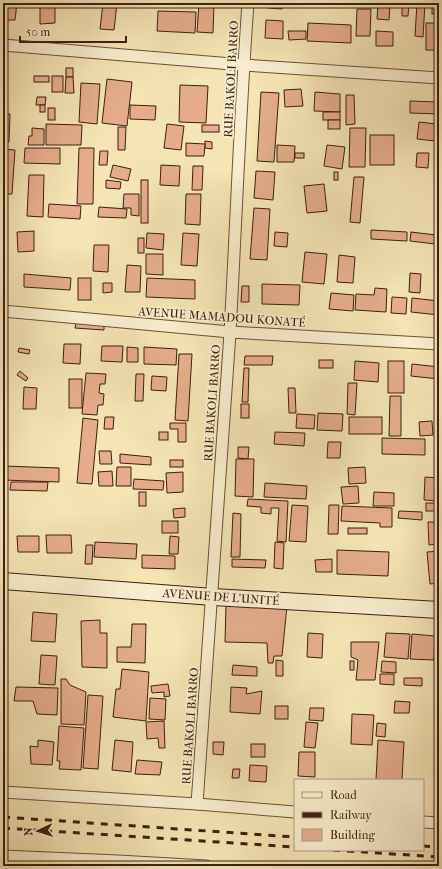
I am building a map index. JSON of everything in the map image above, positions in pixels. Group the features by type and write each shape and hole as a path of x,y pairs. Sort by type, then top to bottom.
{"street":[{"name":"RUE BAKOLI BARRO","path":"197,804 213,597 230,332 248,3"},
{"path":"3,45 244,65 439,78"},
{"name":"AVENUE MAMADOU KONATÉ","path":"3,311 230,332 439,344"},
{"name":"AVENUE DE L'UNITÉ","path":"3,581 213,597 439,610"},
{"path":"3,792 197,804 294,812"},
{"path":"424,822 439,823"},
{"path":"10,859 206,866"}],"building":[{"path":"3,3 17,3 15,20 3,20"},
{"path":"103,3 117,3 114,30 100,29"},
{"path":"199,3 214,3 213,33 197,32"},
{"path":"268,3 283,3 282,9 268,8"},
{"path":"333,3 352,3 351,6"},
{"path":"402,3 409,3 408,16 402,16"},
{"path":"417,3 425,3 423,37 415,36"},
{"path":"432,3 439,3 439,14 432,14"},
{"path":"378,4 390,4 389,20 377,19"},
{"path":"40,6 55,6 55,23 40,24"},
{"path":"357,9 371,9 370,36 356,36"},
{"path":"158,11 196,12 195,33 157,31"},
{"path":"266,20 283,21 283,39 265,38"},
{"path":"308,23 351,25 351,43 307,41"},
{"path":"426,23 439,23 439,50 426,50"},
{"path":"288,31 306,31 306,39 289,40"},
{"path":"376,31 393,32 393,46 376,46"},
{"path":"66,68 73,68 73,77 66,77"},
{"path":"34,76 49,76 49,82 34,82"},
{"path":"52,76 63,76 63,92 52,92"},
{"path":"66,77 73,77 74,93 65,93"},
{"path":"107,79 132,82 127,126 102,123"},
{"path":"81,83 100,84 97,124 79,122"},
{"path":"180,85 208,86 206,123 179,122"},
{"path":"301,89 303,106 285,107 284,90"},
{"path":"261,92 279,93 274,162 257,161"},
{"path":"315,92 340,94 340,112 314,111"},
{"path":"346,95 354,95 355,124 346,125"},
{"path":"37,97 46,97 45,105 36,105"},
{"path":"410,101 439,102 439,114 410,113"},
{"path":"40,105 45,105 45,112 40,112"},
{"path":"130,105 156,106 155,120 130,119"},
{"path":"48,108 55,108 55,120 48,120"},
{"path":"323,112 340,112 340,120 323,120"},
{"path":"3,113 10,114 9,142 3,142"},
{"path":"328,120 340,120 340,129 328,129"},
{"path":"419,122 436,124 435,141 417,139"},
{"path":"46,124 82,125 81,145 46,145"},
{"path":"167,124 184,126 181,150 164,148"},
{"path":"202,125 219,125 219,132 202,132"},
{"path":"118,127 126,127 125,150 118,150"},
{"path":"32,128 44,129 44,145 28,145 29,136 32,136"},
{"path":"350,128 366,128 365,167 349,167"},
{"path":"370,135 394,135 394,165 370,165"},
{"path":"205,141 212,142 212,149 205,148"},
{"path":"186,143 205,144 204,156 186,156"},
{"path":"277,145 295,146 294,162 277,162"},
{"path":"327,145 345,147 342,169 324,166"},
{"path":"25,148 60,148 60,164 24,163"},
{"path":"79,148 94,148 93,204 77,204"},
{"path":"3,149 15,150 12,194 3,194"},
{"path":"100,151 108,151 107,165 99,165"},
{"path":"295,153 304,153 304,158 295,158"},
{"path":"417,153 429,153 428,168 416,167"},
{"path":"113,165 131,169 128,181 110,177"},
{"path":"161,165 180,166 179,186 160,185"},
{"path":"193,166 203,166 202,190 192,190"},
{"path":"256,171 275,172 273,200 254,198"},
{"path":"334,172 338,172 338,180 334,180"},
{"path":"29,175 44,175 43,217 27,216"},
{"path":"354,177 364,177 360,223 350,222"},
{"path":"106,180 121,182 120,189 106,188"},
{"path":"141,180 148,180 148,223 141,223"},
{"path":"324,184 327,211 307,213 304,186"},
{"path":"124,194 139,194 139,216 131,215 131,208 123,208"},
{"path":"186,194 201,194 200,225 185,224"},
{"path":"49,204 81,206 80,219 48,217"},
{"path":"99,207 127,209 126,218 98,217"},
{"path":"254,208 270,209 267,260 250,259"},
{"path":"371,230 407,232 407,241 371,239"},
{"path":"34,231 34,251 18,252 17,232"},
{"path":"275,232 288,233 287,247 274,246"},
{"path":"411,232 436,235 435,244 410,241"},
{"path":"147,233 164,234 163,250 146,248"},
{"path":"183,233 199,234 197,266 181,265"},
{"path":"138,238 144,238 144,253 138,253"},
{"path":"94,245 109,245 108,272 93,271"},
{"path":"305,252 327,254 324,284 302,282"},
{"path":"146,254 163,254 163,275 146,274"},
{"path":"339,255 355,257 353,283 337,282"},
{"path":"127,265 141,266 140,292 125,292"},
{"path":"410,273 421,274 420,293 409,292"},
{"path":"24,274 71,278 70,290 24,287"},
{"path":"78,278 91,278 91,300 78,300"},
{"path":"147,278 195,280 195,299 146,297"},
{"path":"103,283 112,283 112,292 103,293"},
{"path":"262,284 300,285 299,305 262,304"},
{"path":"242,286 249,286 249,302 241,302"},
{"path":"375,288 387,289 386,312 355,310 356,294 374,295"},
{"path":"331,293 354,295 353,311 329,309"},
{"path":"392,297 407,298 406,314 391,313"},
{"path":"412,298 439,301 439,315 411,312"},
{"path":"76,323 104,325 104,330 75,328"},
{"path":"64,344 81,344 80,364 63,363"},
{"path":"102,346 123,346 122,362 101,361"},
{"path":"127,347 138,348 138,362 127,362"},
{"path":"144,347 177,349 176,365 144,364"},
{"path":"19,348 30,350 29,354 18,352"},
{"path":"179,354 192,354 188,421 175,420"},
{"path":"245,356 273,356 272,365 244,365"},
{"path":"319,360 333,360 333,368 319,368"},
{"path":"355,361 379,363 378,382 354,380"},
{"path":"388,361 404,361 404,393 388,393"},
{"path":"412,364 439,367 439,379 411,376"},
{"path":"244,368 249,368 248,402 242,402"},
{"path":"20,371 28,378 26,381 17,375"},
{"path":"86,373 106,374 105,384 100,384 99,393 104,394 103,405 98,405 97,415 82,414"},
{"path":"136,374 144,374 143,401 135,401"},
{"path":"152,376 167,377 166,391 151,390"},
{"path":"69,379 82,379 82,408 69,408"},
{"path":"348,383 357,383 355,415 347,414"},
{"path":"24,387 37,388 36,409 23,409"},
{"path":"288,388 295,388 296,413 289,413"},
{"path":"390,396 401,396 401,436 389,436"},
{"path":"241,404 249,404 249,418 241,418"},
{"path":"318,413 343,414 342,431 317,430"},
{"path":"297,414 315,415 314,429 296,428"},
{"path":"105,417 114,417 113,429 104,429"},
{"path":"349,417 382,417 382,434 349,434"},
{"path":"83,418 98,420 92,484 77,483"},
{"path":"432,421 433,435 420,436 419,422"},
{"path":"170,423 186,423 186,442 178,442 178,429 170,429"},
{"path":"159,432 168,432 168,440 159,440"},
{"path":"275,432 305,433 304,446 274,444"},
{"path":"382,438 425,439 425,455 382,454"},
{"path":"328,442 341,442 340,458 327,458"},
{"path":"238,447 249,447 248,459 238,458"},
{"path":"99,451 111,451 112,464 100,464"},
{"path":"120,454 151,457 151,465 120,463"},
{"path":"236,459 254,459 253,497 235,496"},
{"path":"170,460 183,460 183,467 170,467"},
{"path":"3,466 59,468 59,482 3,480"},
{"path":"117,467 131,467 131,486 116,486"},
{"path":"365,467 366,483 349,484 348,468"},
{"path":"112,471 113,486 99,486 98,472"},
{"path":"183,472 183,492 167,493 166,473"},
{"path":"425,477 439,478 439,501 424,500"},
{"path":"134,479 164,481 163,490 133,489"},
{"path":"11,482 48,482 47,491 10,490"},
{"path":"265,483 307,486 306,499 264,497"},
{"path":"358,486 359,503 343,504 341,487"},
{"path":"139,492 146,492 146,506 139,506"},
{"path":"374,492 394,493 394,506 373,506"},
{"path":"248,499 288,501 286,542 277,541 279,508 271,508 271,514 261,513 261,507 247,506"},
{"path":"426,503 439,503 439,511 426,511"},
{"path":"292,505 308,506 306,542 289,541"},
{"path":"329,505 339,505 338,534 328,534"},
{"path":"342,506 392,508 392,527 380,527 380,523 341,521"},
{"path":"185,508 185,517 174,518 173,509"},
{"path":"399,511 422,512 422,520 398,518"},
{"path":"233,513 241,514 240,557 231,557"},
{"path":"162,521 178,521 178,533 162,533"},
{"path":"428,522 439,522 439,544 429,545"},
{"path":"348,528 367,528 367,534 348,534"},
{"path":"46,535 71,535 72,553 47,553"},
{"path":"17,536 39,536 39,552 18,552"},
{"path":"170,536 179,537 178,554 169,554"},
{"path":"95,542 137,544 136,559 94,557"},
{"path":"275,542 284,543 283,569 274,568"},
{"path":"86,545 93,545 92,564 85,564"},
{"path":"337,550 389,552 388,576 337,574"},
{"path":"439,551 439,583 430,584 427,552"},
{"path":"142,555 175,556 175,569 142,568"},
{"path":"232,559 266,560 265,568 232,567"},
{"path":"332,559 332,572 316,572 315,560"},
{"path":"226,605 287,606 282,656 274,656 273,663 268,663 267,643 225,642"},
{"path":"33,612 57,614 55,642 31,641"},
{"path":"100,620 100,633 107,633 107,668 82,667 81,621"},
{"path":"132,624 146,624 145,663 117,662 117,647 131,647"},
{"path":"308,633 323,634 322,658 307,657"},
{"path":"386,633 410,634 408,659 384,657"},
{"path":"412,634 435,636 434,660 410,659"},
{"path":"351,642 379,642 375,680 356,680 358,660 351,657"},
{"path":"41,655 57,656 55,685 39,684"},
{"path":"276,660 283,661 283,676 276,676"},
{"path":"350,661 354,661 354,670 350,670"},
{"path":"382,661 396,662 396,673 381,672"},
{"path":"233,665 257,667 257,676 232,675"},
{"path":"122,669 149,672 146,721 113,717 116,689 120,689"},
{"path":"380,674 394,674 394,685 380,684"},
{"path":"404,678 422,678 422,686 404,685"},
{"path":"61,679 66,679 70,685 86,692 84,725 61,724"},
{"path":"168,684 170,696 164,697 164,692 152,693 151,686"},
{"path":"16,687 58,688 57,715 37,714 33,701 14,701"},
{"path":"231,687 247,688 246,694 262,691 260,714 230,712"},
{"path":"88,695 103,696 98,769 83,768"},
{"path":"150,698 166,699 165,720 149,719"},
{"path":"395,701 410,702 409,713 394,713"},
{"path":"275,706 288,706 288,719 275,719"},
{"path":"310,708 324,708 323,721 309,720"},
{"path":"352,714 374,715 372,745 351,744"},
{"path":"164,721 165,748 159,748 158,738 147,739 146,722"},
{"path":"306,722 318,723 315,748 304,747"},
{"path":"377,723 386,724 385,737 376,736"},
{"path":"59,726 84,728 81,770 59,769 60,761 57,761"},
{"path":"38,740 54,742 52,765 31,764 30,746 38,747"},
{"path":"115,740 133,742 131,772 112,770"},
{"path":"378,740 404,742 402,779 376,779"},
{"path":"213,742 224,742 223,755 213,754"},
{"path":"251,744 265,744 265,757 251,757"},
{"path":"299,752 315,752 315,777 298,776"},
{"path":"137,760 162,762 160,775 135,774"},
{"path":"250,765 267,766 266,782 249,781"},
{"path":"233,769 240,769 239,778 232,778"}],"railway":[{"path":"3,817 294,837"},
{"path":"3,828 294,847"},
{"path":"424,846 439,847"},
{"path":"348,851 439,857"}]}
